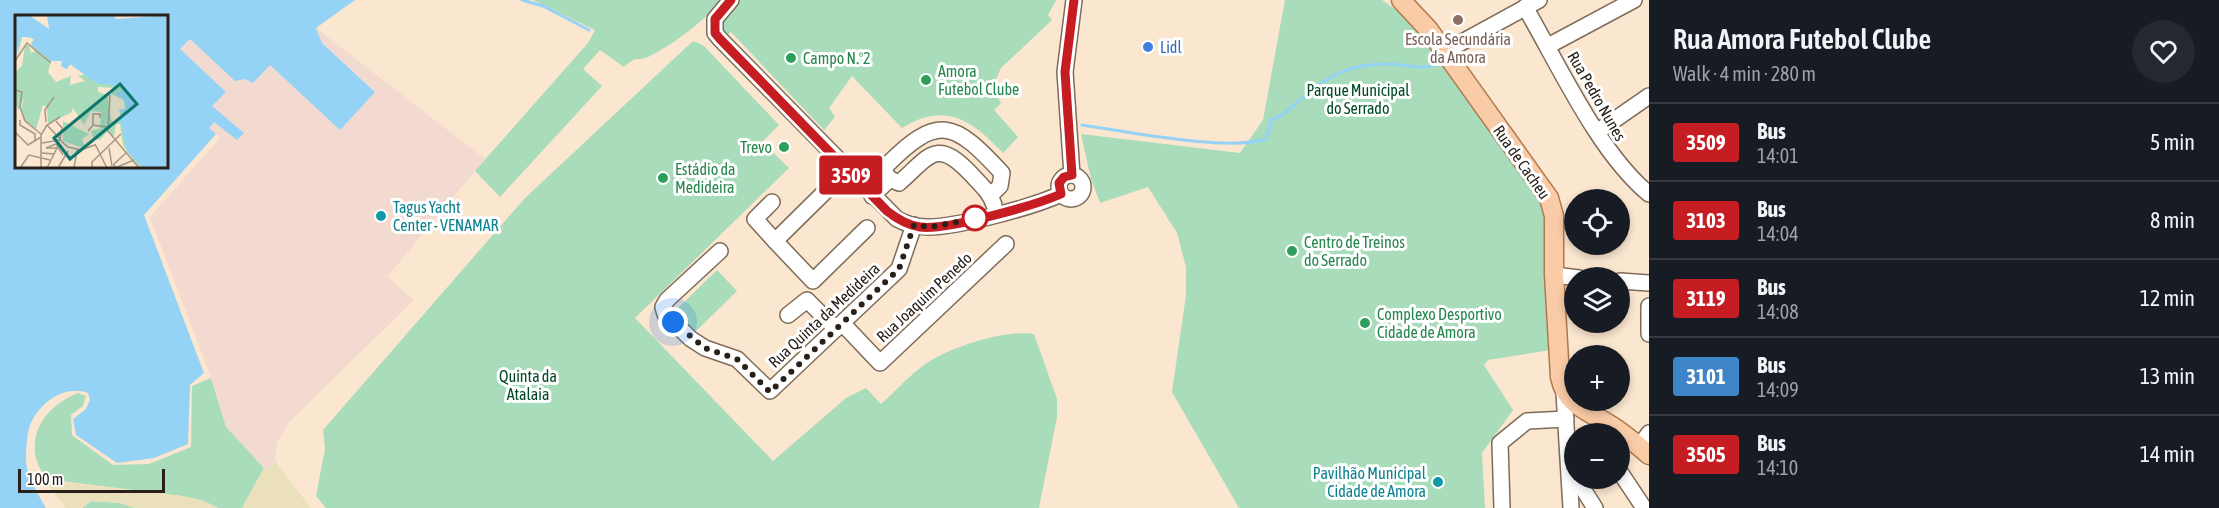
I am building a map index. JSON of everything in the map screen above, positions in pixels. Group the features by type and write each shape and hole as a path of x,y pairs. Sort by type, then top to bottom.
{"main road":[{"name":"Rua de Cacheu","path":"1401,0 1414,12 1444,52 1549,198 1554,216 1554,276 1560,377 1564,393"},
{"path":"1584,411 1603,423"},
{"path":"1630,438 1646,445"}],"street":[{"path":"731,0 719,12 713,25 720,39 897,219 914,225 943,226 1061,194 1071,199 1081,194 1082,182 1072,175 1065,72 1074,0"},
{"path":"1548,46 1634,0"},
{"path":"1444,52 1532,3"},
{"name":"Rua Pedro Nunes","path":"1532,3 1548,46 1597,132 1612,156 1633,181 1649,194"},
{"path":"1597,132 1649,96"},
{"path":"991,195 1000,187 1002,173 975,144 949,131 930,133 912,141 885,167 885,172 890,179 899,183 928,157 946,154 956,158 991,195 997,213"},
{"path":"775,241 847,170"},
{"path":"872,196 890,179"},
{"path":"772,202 755,219 813,280 867,228"},
{"name":"Rua Quinta da Medideira","path":"720,251 667,300 663,307 665,314 691,339 742,363 770,392 900,268 914,225"},
{"name":"Rua Joaquim Penedo","path":"839,326 880,363 1006,244"},
{"path":"1554,276 1564,277"},
{"path":"1630,282 1649,283"},
{"path":"788,315 807,300 839,326"},
{"path":"1649,306 1649,334"},
{"path":"1565,411 1567,423"},
{"path":"1502,508 1502,442 1527,421 1566,419"},
{"path":"1630,487 1644,508"},
{"path":"1571,508 1572,489"},
{"path":"1583,489 1595,508"}],"shaded area":[{"path":"316,28 485,159 387,277 414,300 288,423 277,443 275,460 267,471 226,427 214,385 150,217 220,138 209,128 214,121 236,140 212,106 225,92 180,50 190,39 270,65 375,91 322,43"}],"green space":[{"path":"533,0 722,0 678,39 658,52 648,57 635,59 624,67 600,50 583,69 602,86 500,197 475,171 588,43 595,30"},
{"name":"Amora Futebol Clube","path":"741,0 1056,0 1048,15 1052,20 1001,68 997,77 995,86 1001,103 994,110 1018,137 1003,153 969,123 945,115 917,120 902,128 852,76 829,108 835,117 824,130 731,32 725,38 721,30 724,21"},
{"name":"Complexo Desportivo Cidade de Amora","path":"1285,0 1382,0 1406,17 1439,55 1491,134 1534,189 1544,211 1545,281 1551,350 1488,360 1484,365 1513,410 1482,453 1485,508 1239,508 1172,392 1186,295 1186,267 1177,233 1148,187 1100,203 1091,179 1081,134 1240,153 1263,120"},
{"name":"Quinta da Atalaia","path":"693,41 703,45 779,125 762,142 789,168 635,318 773,461 846,398 866,388 881,404 921,367 950,351 994,337 1009,334 1034,334 1057,399 1057,417 1039,508 326,508 316,496 325,449 323,430 525,198"},
{"path":"717,270 737,291 695,332 675,311"},
{"path":"211,378 226,427 264,468 242,508 218,508 204,501 183,496 60,481 47,484 35,453 37,433 46,416 69,397 78,393 86,396 83,406 71,415 72,435 113,465 149,464 191,447 192,386"},
{"path":"91,501 120,503 135,508 82,508"}],"sand":[{"path":"275,461 311,508 242,508 264,468 269,470"},
{"path":"52,481 183,496 204,501 218,508 135,508 120,503 92,501 82,508 66,508 47,484"}],"water":[{"path":"0,0 355,0 316,28 322,43 375,92 340,130 270,65 253,83 245,79 235,81 190,39 180,49 226,92 212,106 244,133 237,140 214,122 209,128 216,134 144,215 204,373 190,385 188,444 154,458 117,463 76,435 73,419 86,409 90,400 88,393 72,391 56,396 43,406 31,423 26,451 28,473 46,508 0,508"}],"waterway":[{"path":"522,0 543,6 589,30"},
{"path":"1082,125 1203,142 1249,142 1266,139 1272,119 1281,116 1318,85 1342,72 1372,65 1423,67 1441,63"}],"bus line":[{"name":"3509","path":"731,0 715,19 713,25 715,33 887,211 897,219 919,227 943,226 1013,210 1061,194 1058,187 1061,179 1072,175 1065,72 1074,0"}],"place":[{"name":"Escola Secundária da Amora","path":"1458,20"},
{"name":"Lidl","path":"1148,47"},
{"name":"Campo N.º2","path":"791,58"},
{"name":"Amora Futebol Clube","path":"926,80"},
{"name":"Trevo","path":"784,147"},
{"name":"Estádio da Medideira","path":"663,178"},
{"name":"Tagus Yacht Center - VENAMAR","path":"381,216"},
{"name":"Centro de Treinos do Serrado","path":"1292,251"},
{"name":"Complexo Desportivo Cidade de Amora","path":"1365,323"},
{"name":"Pavilhão Municipal Cidade de Amora","path":"1438,482"}],"route":[{"path":"673,322 691,339 705,348 737,359 770,392 899,269 914,225 919,227 943,226 979,218 975,218"}],"park label":[{"name":"Parque Municipal do Serrado","path":"1358,99"}]}
